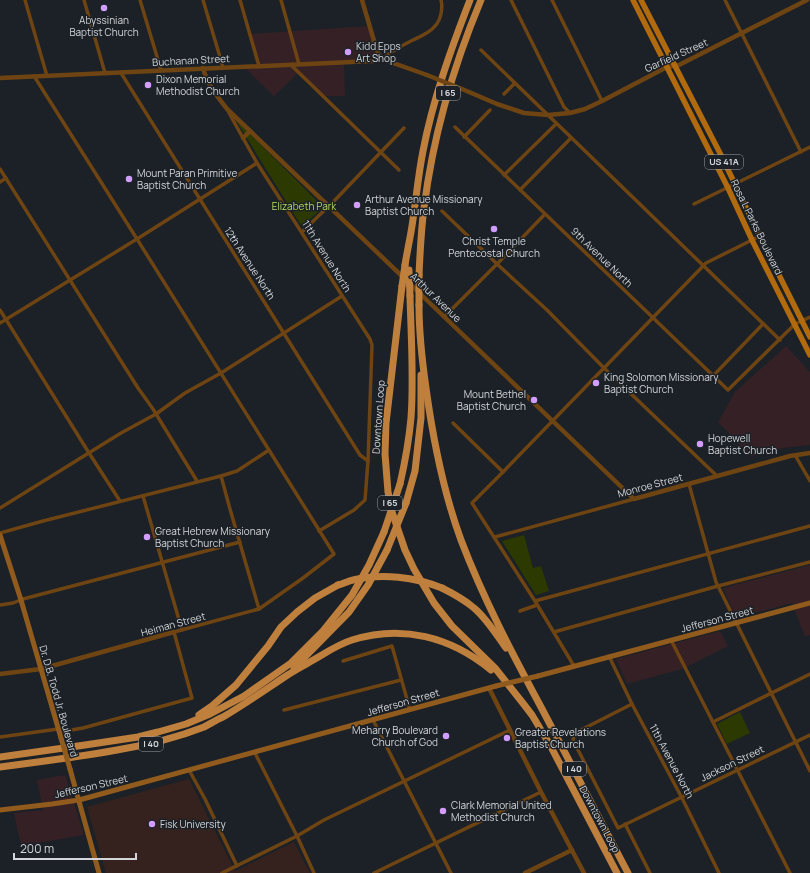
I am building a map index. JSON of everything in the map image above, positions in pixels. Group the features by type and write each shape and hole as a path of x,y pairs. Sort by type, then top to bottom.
{"highway":[{"name":"Downtown Loop","path":"470,0 438,90 423,150 407,267 402,286 386,423 385,454 388,492 392,512 405,550 414,569 434,603 452,626 495,668 532,715 550,745 617,873"},
{"name":"Downtown Loop","path":"481,0 460,54 446,97 435,140 424,208 419,275 419,328 430,413 445,488 461,539 476,577 519,666 628,873"},
{"path":"186,724 210,714 244,696 291,663 318,637 352,595 369,565 384,532 400,484 407,453 413,384 410,296 407,267"},
{"path":"287,675 348,612 368,585 387,550 406,503 415,471 420,425 421,347"},
{"name":"I 40","path":"0,757 138,737 186,724 212,706 236,685 268,646 281,627 297,612 314,598 338,585 352,580 390,576 410,578 430,583 458,596 475,609 490,625 519,666"},
{"path":"287,675 338,645 351,640 367,636 402,632 419,634 455,646 485,665 506,682"},
{"name":"I 40","path":"0,767 87,755 172,738 205,726 252,699 287,675"}],"main road":[{"name":"Rosa L Parks Boulevard","path":"633,0 810,355"},
{"name":"Rosa L Parks Boulevard","path":"641,0 675,65 810,337"},
{"name":"Dr. D.B. Todd Jr. Boulevard","path":"0,534 41,669 99,873"},
{"name":"Jefferson Street","path":"0,810 79,800 496,686 810,603"}],"street":[{"path":"25,0 47,76"},
{"path":"84,0 105,73"},
{"path":"140,0 160,70"},
{"path":"203,0 223,67"},
{"path":"240,0 259,66"},
{"path":"281,0 299,64"},
{"path":"362,0 377,51 382,59 394,50 427,33 435,26 442,8 441,0"},
{"path":"510,0 564,107 570,113"},
{"path":"552,0 602,101"},
{"path":"725,0 801,152"},
{"name":"Garfield Street","path":"382,59 524,113 548,115 570,113 585,109 602,101 667,67 679,65 807,0"},
{"path":"481,50 780,340 795,324 810,317"},
{"name":"Buchanan Street","path":"0,78 373,61 382,59"},
{"path":"291,64 399,170"},
{"name":"11th Avenue North","path":"203,68 208,82 227,109 257,162 370,339 372,351 368,461"},
{"name":"12th Avenue North","path":"121,73 360,455 368,461"},
{"path":"34,76 319,531 354,510 365,500 368,461"},
{"path":"504,94 514,83"},
{"name":"Arthur Avenue","path":"227,109 634,499"},
{"path":"464,137 490,110"},
{"path":"504,176 556,124"},
{"name":"9th Avenue North","path":"455,127 504,176 728,390 780,340"},
{"path":"302,232 404,128"},
{"path":"243,138 250,131"},
{"path":"520,190 571,138"},
{"path":"694,204 810,147"},
{"path":"0,323 137,239 257,162"},
{"path":"0,169 197,481"},
{"path":"0,182 6,178"},
{"path":"442,211 547,310 604,368 717,476"},
{"path":"444,317 545,214"},
{"path":"574,666 536,603 472,503 706,263 760,236"},
{"path":"0,508 121,433 156,414 185,393 221,373 342,296"},
{"path":"0,310 120,502"},
{"path":"713,376 763,324"},
{"path":"453,424 503,472"},
{"path":"0,534 197,481 221,476 237,471 269,450"},
{"name":"Monroe Street","path":"495,538 717,476 796,455 810,453"},
{"path":"796,455 810,481"},
{"path":"221,476 259,609"},
{"path":"689,484 707,554 716,582 810,771"},
{"path":"143,496 182,630"},
{"path":"520,611 536,603 810,526"},
{"name":"Heiman Street","path":"0,674 41,669 259,609 334,554 319,531"},
{"path":"0,605 13,603 240,542"},
{"path":"554,632 810,562"},
{"path":"0,737 59,733 83,728 192,698 174,632"},
{"path":"671,640 790,873"},
{"path":"343,661 392,646 410,710"},
{"name":"11th Avenue North","path":"609,656 719,873"},
{"path":"713,722 810,674"},
{"path":"284,710 401,680"},
{"path":"489,688 541,792 584,873"},
{"name":"Jackson Street","path":"632,704 575,733 573,740 618,828 810,735"},
{"path":"373,720 451,873"},
{"path":"222,873 297,836 324,820 510,730"},
{"path":"255,753 314,873"},
{"path":"189,770 205,799 237,866"},
{"path":"374,873 541,792"},
{"path":"625,824 650,873"},
{"path":"525,873 572,850"}],"shaded area":[{"path":"370,26 382,59 344,62 345,96 323,96 299,72 274,96 243,66 259,66 250,34"},
{"path":"786,346 810,372 810,445 783,448 751,457 718,422 735,392"},
{"path":"810,565 810,635 805,637 792,603 736,618 723,588"},
{"path":"720,631 728,646 682,669 627,684 616,659"},
{"path":"65,775 84,835 21,846 14,813 43,810 37,780"},
{"name":"Fisk University","path":"189,779 235,871 294,842 310,873 106,873 87,807"}],"green space":[{"name":"Elizabeth Park","path":"235,119 323,207 302,227"},
{"path":"524,535 533,568 541,566 549,591 536,595 502,541"},
{"path":"740,712 750,733 727,744 717,724"}],"place":[{"name":"Abyssinian Baptist Church","path":"104,8"},
{"name":"Kidd Epps Art Shop","path":"348,52"},
{"name":"Dixon Memorial Methodist Church","path":"148,85"},
{"name":"Mount Paran Primitive Baptist Church","path":"129,179"},
{"name":"Arthur Avenue Missionary Baptist Church","path":"357,205"},
{"name":"Christ Temple Pentecostal Church","path":"494,229"},
{"name":"King Solomon Missionary Baptist Church","path":"596,383"},
{"name":"Mount Bethel Baptist Church","path":"534,400"},
{"name":"Hopewell Baptist Church","path":"700,444"},
{"name":"Great Hebrew Missionary Baptist Church","path":"147,537"},
{"name":"Meharry Boulevard Church of God","path":"446,736"},
{"name":"Greater Revelations Baptist Church","path":"507,738"},
{"name":"Clark Memorial United Methodist Church","path":"443,811"},
{"name":"Fisk University","path":"152,824"}]}
